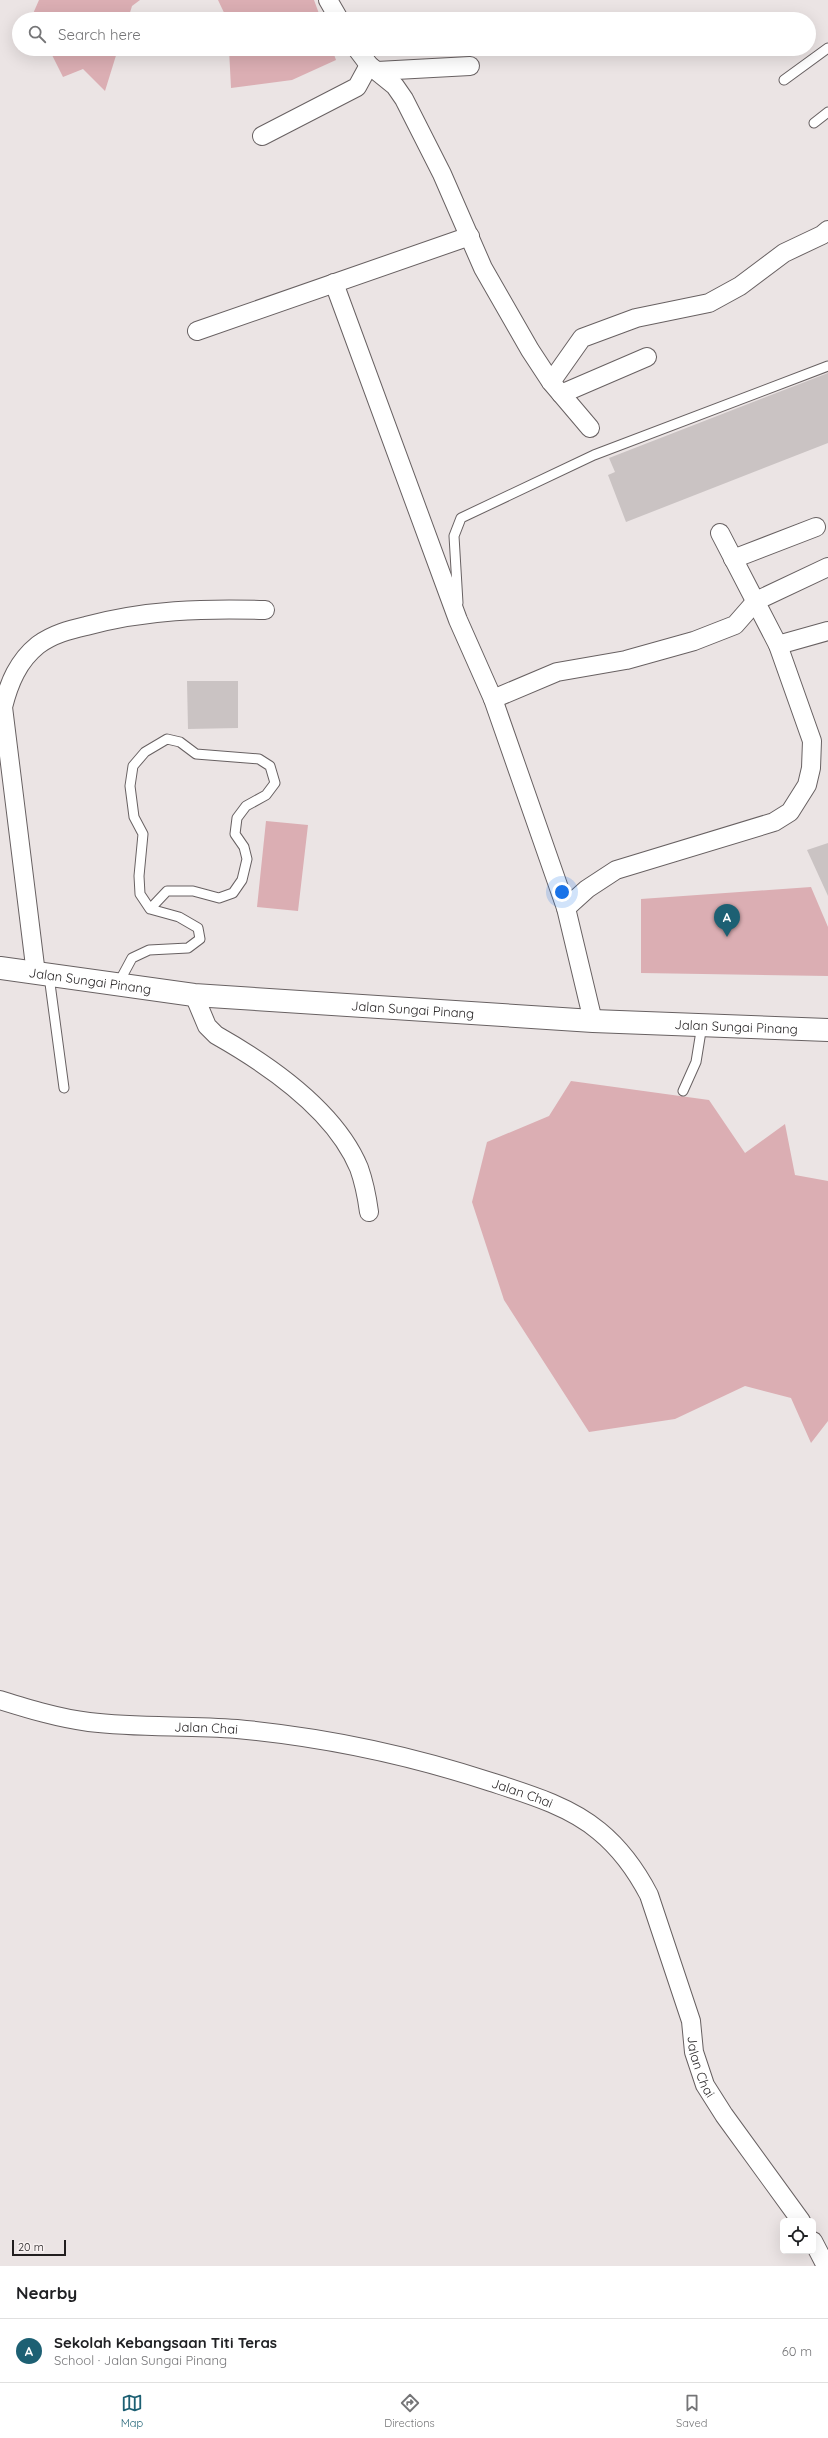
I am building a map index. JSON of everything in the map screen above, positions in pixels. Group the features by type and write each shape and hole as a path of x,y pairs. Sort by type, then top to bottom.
{"main road":[{"name":"Jalan Sungai Pinang","path":"0,968 194,995 593,1021 828,1030"}],"street":[{"path":"328,0 335,12"},
{"path":"364,56 373,68 395,86 404,99 442,174 483,268 530,350 556,388 590,428"},
{"path":"262,136 357,87 373,68 470,66"},
{"path":"556,388 582,338 636,318 708,302 740,286 784,253 822,235 828,230"},
{"path":"197,332 470,236"},
{"path":"334,283 458,620 493,699 566,908 593,1021"},
{"path":"556,388 647,357"},
{"path":"733,559 816,527"},
{"path":"566,908 587,889 616,870 747,832 774,822 790,812 807,785 811,768 812,741 778,645 720,533"},
{"path":"493,699 557,672 626,660 694,641 735,625 756,601 828,567"},
{"path":"43,975 4,707 9,684 21,662 38,645 60,633 110,620 161,612 213,608 265,610"},
{"path":"778,645 828,631"},
{"path":"194,995 207,1026 216,1035 286,1080 325,1118 348,1147 358,1167 370,1212"},
{"name":"Jalan Chai","path":"0,1700 42,1713 89,1722 237,1729 376,1749 442,1766 530,1794 576,1816 599,1831 622,1852 649,1894 691,2021 694,2052 705,2084 724,2116 798,2218"},
{"path":"816,2247 826,2266"}],"lane":[{"path":"784,80 828,48"},
{"path":"814,123 828,112"},
{"path":"458,620 454,536 461,518 594,455 828,366"},
{"path":"117,985 132,958 149,950 188,948 200,939 198,928 179,917 150,908 140,894 139,876 143,834 134,817 130,786 133,766 145,752 167,739 180,742 196,754 259,759 270,766 275,783 266,794 246,806 237,818 235,834 244,847 247,859 242,880 233,893 219,898 193,891 167,891 150,908"},
{"path":"43,975 64,1088"},
{"path":"683,1091 696,1062 702,1024"}],"shaded area":[{"path":"39,0 140,0 132,6 130,12 34,12"},
{"path":"218,0 314,0 318,12 224,12"},
{"path":"52,56 116,56 105,91 83,69 63,77"},
{"path":"229,56 335,56 336,60 292,80 231,88"},
{"path":"266,821 308,825 298,911 257,907"},
{"path":"811,887 828,927 828,976 641,973 641,899"},
{"path":"571,1081 709,1100 745,1153 785,1124 795,1175 828,1181 828,1421 811,1443 791,1398 745,1386 675,1419 589,1432 504,1300 472,1202 487,1142 549,1116"}],"building":[{"path":"828,373 828,443 626,522 608,475 615,472 609,458"},
{"path":"187,681 238,681 238,728 188,729"},
{"path":"828,843 828,896 807,850"}],"place":[{"name":"Sekolah Kebangsaan Titi Teras","path":"727,937"}]}
